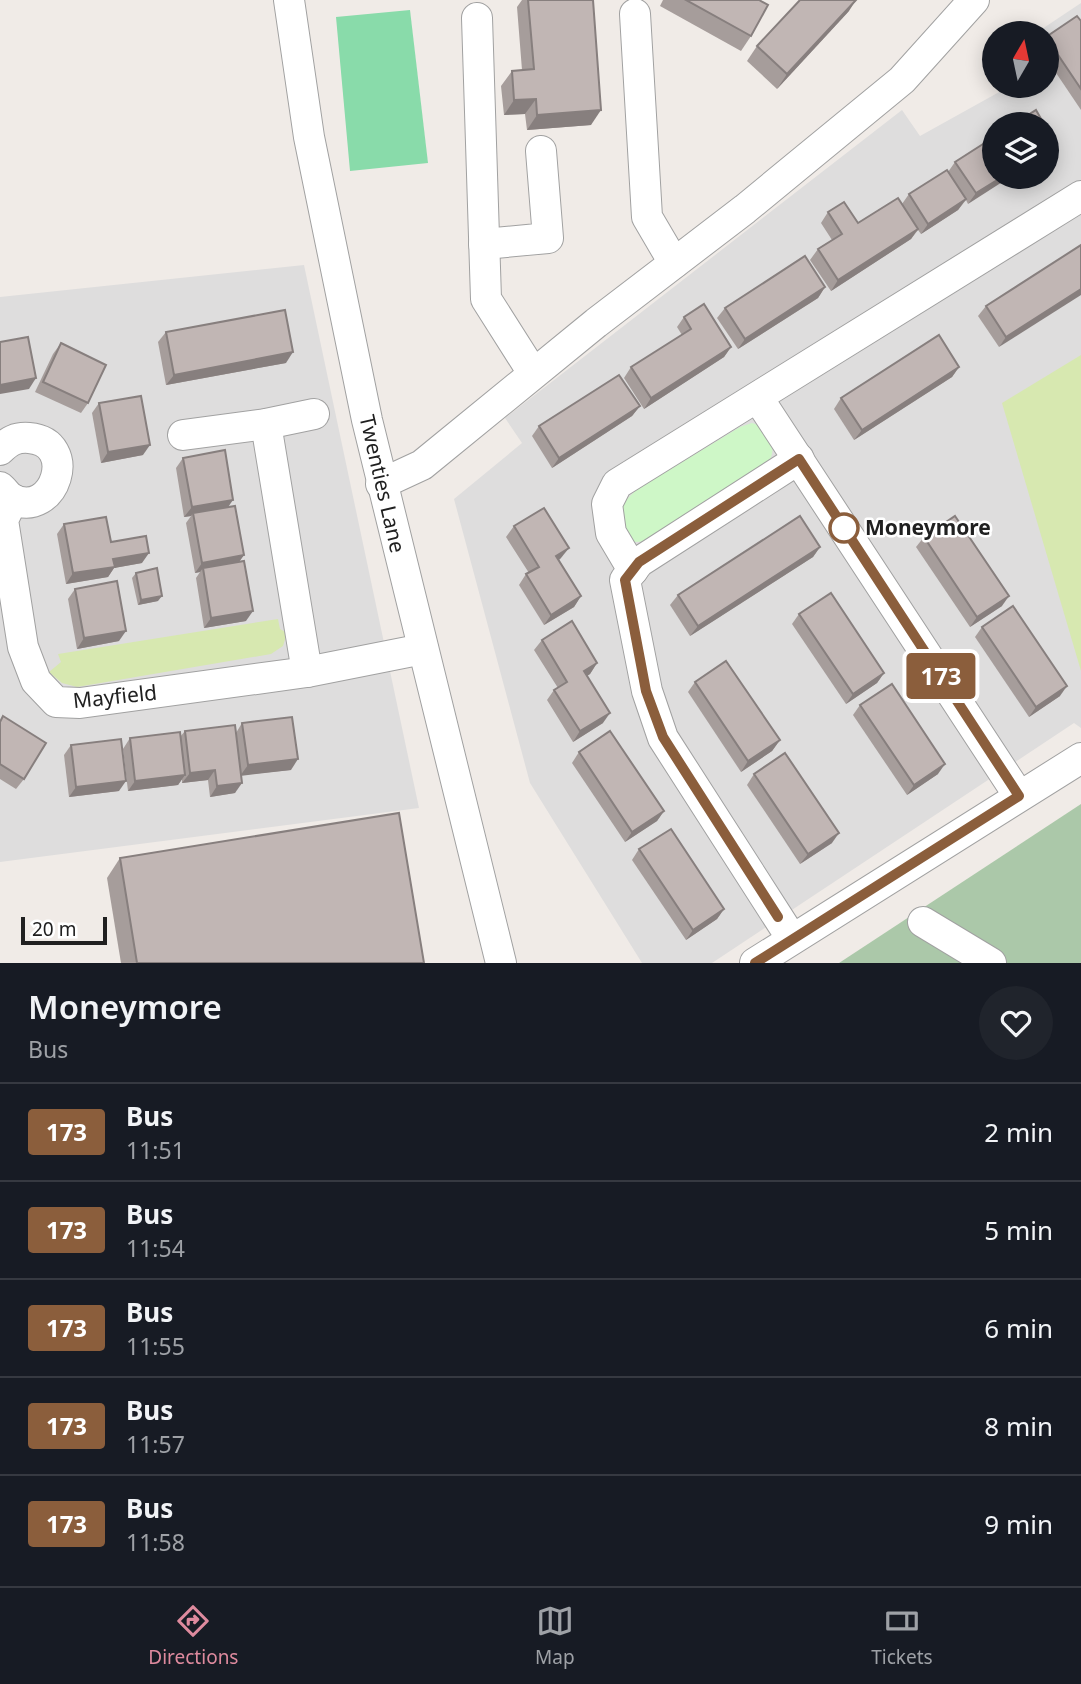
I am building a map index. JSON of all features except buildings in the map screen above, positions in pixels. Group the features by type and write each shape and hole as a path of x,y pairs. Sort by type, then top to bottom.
{"street":[{"name":"Twenties Lane","path":"289,0 309,137 381,484 500,963"},
{"path":"381,484 422,465 533,373 745,209 902,80 974,0"},
{"path":"635,14 647,217 674,262"},
{"path":"477,18 486,299 533,373"},
{"path":"484,244 548,238 541,151"},
{"path":"633,570 611,533 607,504 617,484 1081,196"},
{"path":"758,398 1019,796"},
{"path":"183,435 266,424 314,414"},
{"path":"266,424 307,672"},
{"name":"Mayfield","path":"0,450 19,437 38,439 54,453 58,463 58,476 53,487 43,497 30,502 6,493 3,520 23,647 36,681 56,702 80,703 307,672 423,649"},
{"path":"792,939 663,737 646,691 625,580 639,562 799,459"},
{"path":"755,963 1081,758"},
{"path":"923,922 991,963"}],"shaded area":[{"path":"1081,3 1081,728 1074,723 712,963 642,963 530,783 454,499 522,443 505,418 902,110 920,136 988,98 1059,98 1059,21 1054,21"},
{"path":"304,265 419,808 0,862 0,297"}],"green space":[{"path":"410,10 428,163 350,171 336,17"},
{"path":"1081,355 1081,671 1002,403"},
{"path":"752,423 764,427 771,443 772,452 766,467 653,541 635,542 625,536 618,514 624,502 636,490 740,427"},
{"path":"278,619 280,629 287,633 283,646 271,654 77,687 62,683 49,672 61,662 58,654"},
{"path":"1081,804 1081,963 839,963"}],"bus line":[{"name":"173","path":"755,963 1019,796 799,459 639,562 625,580 646,691 663,737 778,917"}],"place":[{"name":"Moneymore","path":"844,528"}]}
